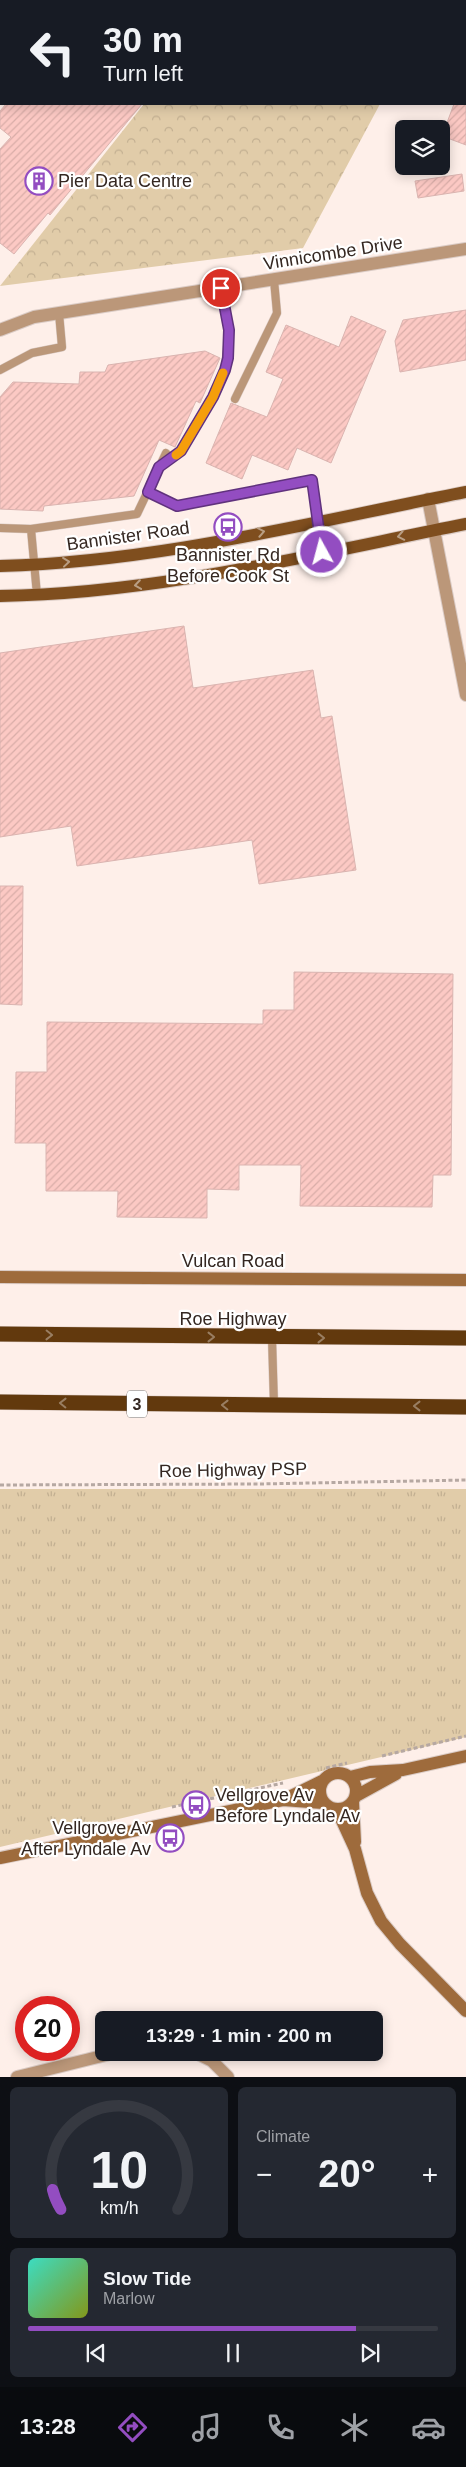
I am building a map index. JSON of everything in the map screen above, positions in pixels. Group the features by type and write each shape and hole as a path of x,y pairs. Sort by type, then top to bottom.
{"highway":[{"name":"Roe Highway","path":"0,1334 272,1338 466,1338"},
{"name":"3","path":"0,1402 466,1407"}],"main road":[{"name":"Bannister Road","path":"0,566 34,565 167,549 466,492"},
{"path":"0,596 37,595 180,579 466,524"}],"street":[{"name":"Vinnicombe Drive","path":"0,330 34,317 466,249"},
{"path":"428,500 466,695"},
{"name":"Vulcan Road","path":"0,1277 466,1280"},
{"path":"283,1800 323,1775 334,1773 350,1777 370,1772 403,1770 466,1756"},
{"path":"337,1810 348,1807 354,1799 403,1770"},
{"path":"323,1775 320,1794 323,1802"},
{"path":"350,1777 355,1784 355,1849"},
{"path":"0,1858 283,1800 323,1802 337,1810 355,1849 367,1893 381,1921 400,1944 466,2011"},
{"path":"17,2077 95,2058"},
{"path":"212,2061 228,2077"}],"lane":[{"path":"235,399 277,313 274,280"},
{"path":"159,467 181,451 213,397 225,370 229,330 221,288"},
{"path":"0,370 32,353 62,347 59,313"},
{"path":"0,528 31,529 137,514 166,453"},
{"path":"148,492 177,506 312,480 322,552"},
{"path":"31,529 37,595"},
{"path":"272,1338 274,1405"}],"path":[{"name":"Roe Highway PSP","path":"0,1484 258,1484 466,1480"},
{"path":"377,1757 466,1736"},
{"path":"323,1775 332,1764 349,1762"},
{"path":"163,1809 291,1782"}],"green space":[{"path":"143,105 379,105 303,248 0,286"},
{"path":"0,1489 466,1489 466,1737 0,1847"}],"building":[{"name":"Pier Data Centre","path":"5,105 141,105 50,215 48,213 14,254 0,243 0,149 11,137 0,128 0,111"},
{"path":"454,105 466,105 466,145 450,139 450,120 448,120"},
{"path":"462,174 464,191 418,198 415,181"},
{"path":"466,310 466,360 400,372 395,341 403,320"},
{"path":"351,316 386,331 331,463 297,448 288,470 252,455 242,479 206,463 231,403 267,417 283,379 266,372 286,325 339,347"},
{"path":"205,351 220,358 200,403 196,401 175,447 159,440 134,496 44,506 43,511 0,509 0,397 13,382 79,384 80,372 105,372 108,365"},
{"path":"184,626 193,688 313,670 321,718 332,716 356,870 259,884 252,840 77,866 71,826 0,837 0,653"},
{"path":"0,886 23,886 22,1005 0,1004"},
{"path":"294,972 453,974 451,1175 433,1175 432,1207 300,1206 301,1165 239,1165 239,1190 207,1189 207,1218 117,1217 118,1191 46,1191 46,1143 15,1143 16,1072 47,1072 47,1022 263,1024 263,1010 294,1010"}],"slow traffic":[{"path":"176,455 181,451 213,397 223,373"}],"place":[{"name":"Pier Data Centre","path":"39,181"},
{"name":"Bannister Rd Before Cook St","path":"228,527"},
{"name":"Vellgrove Av Before Lyndale Av","path":"196,1805"},
{"name":"Vellgrove Av After Lyndale Av","path":"170,1838"}],"route":[{"path":"221,288 229,330 228,358 225,370 213,397 181,451 159,467 148,492 177,506 312,480 322,552"}]}
